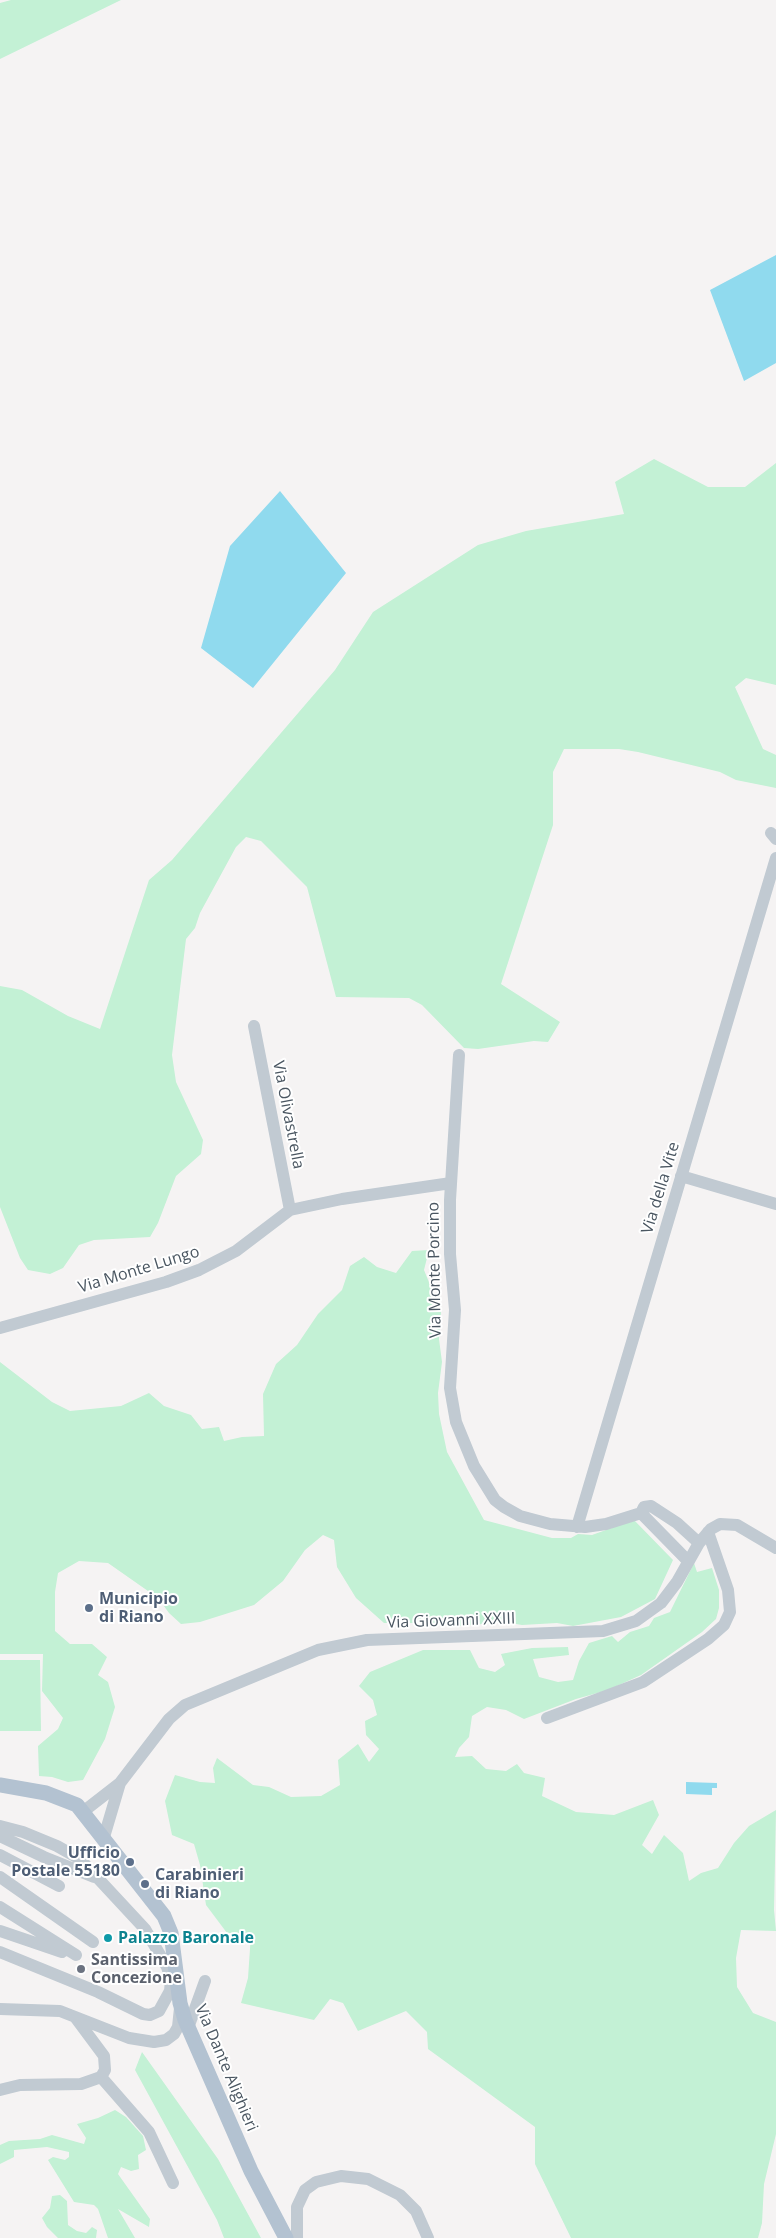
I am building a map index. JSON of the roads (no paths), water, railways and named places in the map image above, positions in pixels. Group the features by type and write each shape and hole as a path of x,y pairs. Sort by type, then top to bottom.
{"main road":[{"path":"0,1785 26,1788 56,1795 71,1801 84,1811"},
{"name":"Via Dante Alighieri","path":"84,1811 167,1921 171,1933 172,1974 188,2028 251,2171 286,2238"}],"street":[{"name":"Via della Vite","path":"577,1527 776,858"},
{"name":"Via Olivastrella","path":"254,1026 290,1210"},
{"name":"Via Monte Porcino","path":"459,1055 451,1183 450,1254 455,1310 450,1388 459,1431 480,1477 499,1504 517,1515 541,1522 577,1527 606,1524 641,1513 644,1507 656,1508 699,1543"},
{"path":"681,1176 776,1204"},
{"name":"Via Monte Lungo","path":"0,1328 166,1282 199,1270 236,1252 290,1210 342,1199 451,1183"},
{"path":"641,1513 688,1560"},
{"name":"Via Giovanni XXIII","path":"84,1811 120,1783 169,1719 185,1705 318,1650 368,1640 585,1634 609,1630 636,1621 654,1610 672,1590 699,1543 708,1532 720,1524 732,1523 753,1532 776,1548"},
{"path":"547,1718 643,1682 708,1639 724,1625 730,1612 728,1590 708,1532"},
{"name":"Via Giovanni XXIII","path":"104,1838 120,1783"},
{"path":"0,1826 23,1832 71,1852 80,1859 141,1924 172,1974 170,1991 164,2005 156,2013 146,2014 0,1952"},
{"path":"0,1836 44,1857 97,1878"},
{"path":"0,1856 59,1886"},
{"path":"0,1877 93,1942"},
{"path":"0,1906 80,1955 0,1932"},
{"path":"188,2028 205,1981"},
{"path":"0,2009 47,2010 73,2014 130,2038 158,2042 168,2039 176,2032 179,2025 180,2003"},
{"path":"0,2090 16,2085 81,2084 101,2077 105,2070 104,2056 96,2042 73,2014"},
{"path":"101,2077 149,2132 173,2184"},
{"path":"297,2238 297,2207 305,2190 316,2182 341,2176 368,2179 398,2193 416,2212 428,2238"}],"water":[{"path":"776,255 776,363 744,381 710,290"},
{"path":"280,491 346,573 253,688 201,648 230,546"},
{"path":"686,1782 717,1783 717,1788 712,1788 712,1795 686,1794"}],"place":[{"name":"Municipio di Riano","path":"89,1608"},
{"name":"Ufficio Postale 55180","path":"130,1862"},
{"name":"Carabinieri di Riano","path":"145,1884"},
{"name":"Palazzo Baronale","path":"108,1938"},
{"name":"Santissima Concezione","path":"81,1969"}]}
